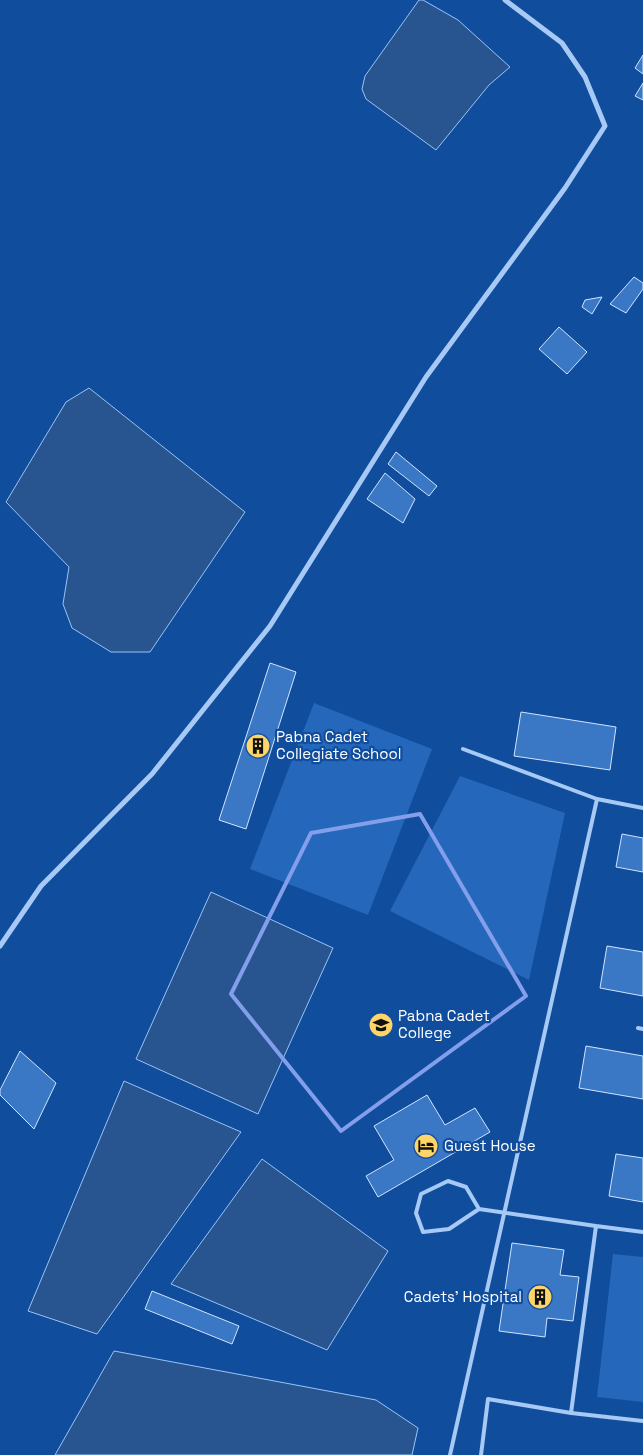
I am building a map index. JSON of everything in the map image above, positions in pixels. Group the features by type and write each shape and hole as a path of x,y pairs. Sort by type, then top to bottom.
{"street":[{"path":"0,946 41,886 152,774 270,626 426,377 566,188 605,126 585,77 562,43 505,0"}],"lane":[{"path":"463,749 597,799 643,808"},
{"path":"450,1455 597,799"},
{"path":"638,1028 643,1029"},
{"path":"479,1209 466,1187 448,1182 421,1194 416,1213 423,1232 449,1229 479,1209 643,1232"},
{"path":"571,1413 596,1226"},
{"path":"481,1455 488,1399 571,1413 643,1421"}],"highlighted area":[{"path":"420,814 526,996 341,1131 231,994 311,833"}],"shaded area":[{"path":"419,0 423,0 458,20 510,67 489,85 436,150 366,99 362,89 365,76"},
{"path":"89,388 245,512 150,652 111,652 72,628 63,604 69,567 6,502 66,402"},
{"path":"314,703 432,749 368,915 250,869"},
{"path":"460,776 565,813 529,980 390,911"},
{"path":"211,892 333,948 258,1114 136,1059"},
{"path":"124,1081 241,1132 97,1334 28,1311"},
{"path":"262,1159 388,1251 327,1350 171,1284"},
{"path":"613,1254 643,1257 643,1402 597,1397"},
{"path":"114,1351 376,1400 418,1428 412,1455 55,1455"}],"building":[{"path":"643,55 643,74 635,68"},
{"path":"643,83 643,100 635,96"},
{"path":"634,277 643,283 643,289 626,313 610,304"},
{"path":"602,297 592,314 582,307 585,300"},
{"path":"559,327 587,352 567,374 539,349"},
{"path":"396,452 437,486 429,496 388,464"},
{"path":"385,473 415,499 403,523 367,499"},
{"name":"Pabna Cadet Collegiate School","path":"270,663 296,672 246,829 219,820"},
{"path":"521,712 616,727 610,770 514,756"},
{"path":"622,834 643,838 643,872 616,867"},
{"path":"607,946 643,952 643,996 600,988"},
{"path":"586,1046 643,1056 643,1099 579,1088"},
{"path":"20,1051 56,1083 34,1129 0,1095 0,1090"},
{"name":"Guest House","path":"427,1095 445,1125 475,1108 490,1132 378,1197 366,1176 394,1160 374,1126"},
{"path":"616,1154 643,1158 643,1202 609,1196"},
{"name":"Cadets' Hospital","path":"512,1243 564,1250 560,1275 579,1277 573,1321 547,1318 545,1337 499,1331"},
{"path":"152,1291 239,1326 232,1344 145,1309"}],"place":[{"name":"Pabna Cadet Collegiate School","path":"258,746"},
{"name":"Pabna Cadet College","path":"381,1025"},
{"name":"Guest House","path":"426,1146"},
{"name":"Cadets' Hospital","path":"540,1297"}]}
